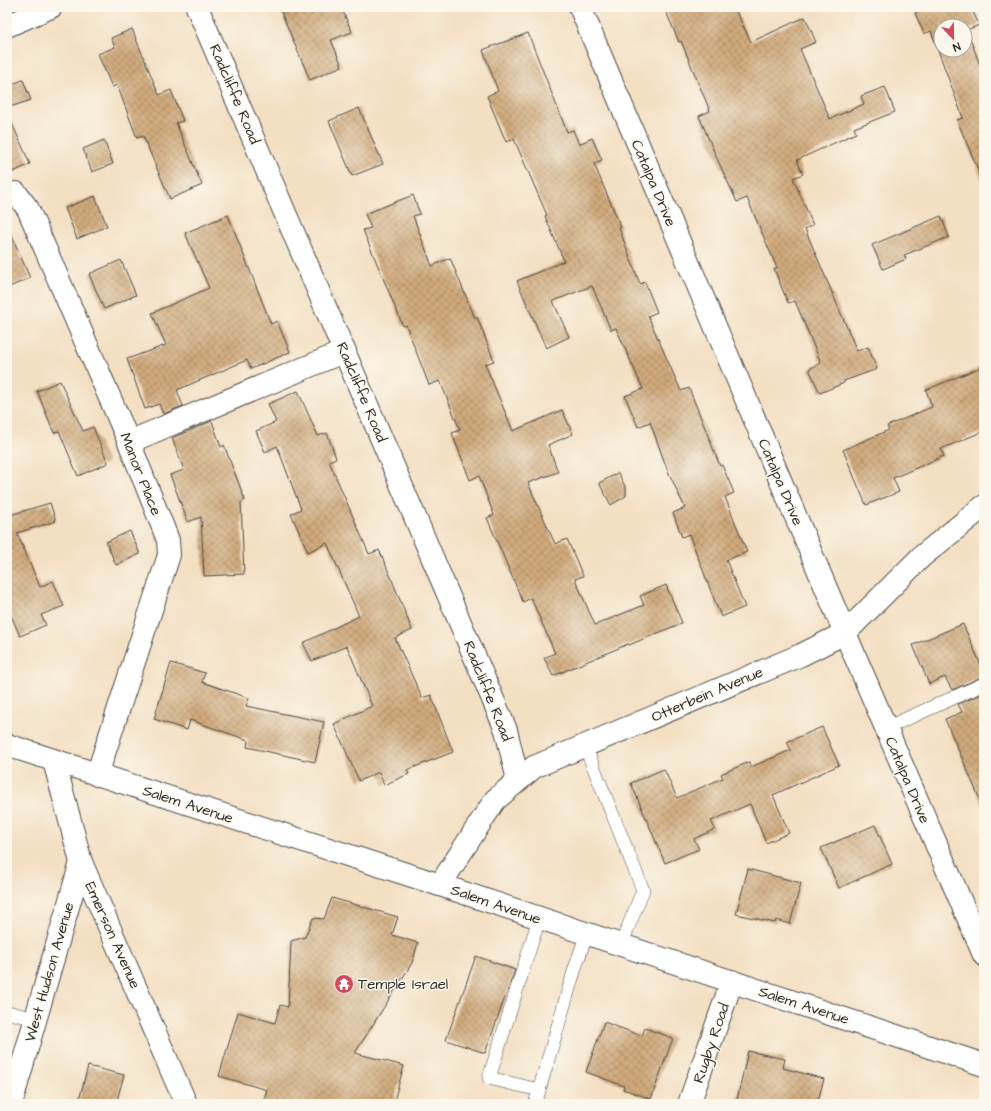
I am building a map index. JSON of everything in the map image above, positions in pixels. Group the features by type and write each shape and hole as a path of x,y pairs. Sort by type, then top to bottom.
{"street":[{"path":"7,26 51,7"},
{"name":"Radcliffe Road","path":"197,7 506,730 518,780"},
{"name":"Catalpa Drive","path":"580,7 845,633 984,955"},
{"name":"Manor Place","path":"7,195 16,193 28,209 129,442 168,540 169,555 97,775"},
{"path":"129,442 345,351"},
{"name":"Otterbein Avenue","path":"440,885 495,800 534,767 801,655 845,633 921,557 984,506"},
{"name":"Salem Avenue","path":"7,745 440,885 538,919 587,933 984,1065"},
{"name":"Emerson Avenue","path":"54,761 81,862 186,1104"},
{"name":"West Hudson Avenue","path":"11,1104 81,862"},
{"name":"Rugby Road","path":"689,1104 732,981"}],"lane":[{"path":"886,728 984,684"},
{"path":"585,746 643,890 621,945"},
{"path":"538,919 489,1078 539,1090"},
{"path":"535,1104 587,933"},
{"path":"7,1012 35,1019"}],"building":[{"path":"279,7 341,7 352,32 331,40 342,66 310,80"},
{"path":"664,7 734,7 751,42 805,17 816,42 800,49 830,119 864,104 861,96 885,87 895,112 854,128 856,133 797,160 803,174 793,178 813,225 805,229 857,351 868,347 877,369 844,381 844,383 820,393 809,369 821,363 795,301 788,303 774,269 777,268 747,198 737,202 715,154 699,116 710,111 681,41 679,42"},
{"path":"928,7 971,7 979,25 973,28 973,18 933,18 933,36 931,31 924,34 915,13"},
{"path":"132,29 159,95 171,90 183,121 176,123 202,185 170,199 143,136 137,138 117,85 112,87 98,54 115,47 111,38"},
{"path":"528,33 567,132 573,130 579,144 592,138 602,160 594,164 621,227 619,228 640,284 645,282 657,312 648,316 681,391 689,388 720,466 722,465 734,493 725,497 747,552 726,560 745,607 721,617 689,534 682,537 673,513 685,508 667,469 650,422 638,427 625,396 643,389 616,328 611,330 592,286 553,301 569,337 546,348 517,281 564,261 545,216 547,215 514,139 506,142 487,96 498,91 483,50"},
{"path":"973,46 984,76 984,184 957,120 963,118 941,58 973,58"},
{"path":"23,80 31,100 7,108 7,86"},
{"path":"359,108 383,164 352,176 329,121"},
{"path":"7,112 30,164 7,175"},
{"path":"104,140 113,164 92,172 83,149"},
{"path":"413,195 420,214 413,216 432,266 450,258 475,318 477,317 494,361 485,364 513,431 562,410 573,434 548,445 558,472 528,483 555,544 567,539 583,576 575,579 595,625 644,605 640,596 666,585 682,623 553,676 544,658 555,653 531,598 523,602 487,518 494,515 479,476 470,480 452,433 460,430 440,381 429,385 406,325 403,326 363,230 371,228 365,214"},
{"path":"95,196 107,226 77,239 65,208"},
{"path":"228,215 271,324 277,321 290,352 251,369 247,360 177,390 183,406 163,414 159,404 145,409 127,359 166,345 152,313 209,288 185,233"},
{"path":"941,216 949,237 904,255 906,259 883,269 872,245"},
{"path":"7,225 30,278 7,288"},
{"path":"121,260 136,295 104,309 89,274"},
{"path":"984,366 984,431 941,449 944,456 893,478 899,492 866,505 843,450 889,430 887,426 932,407 926,390"},
{"path":"60,381 83,431 93,427 108,463 78,476 59,431 54,433 37,391"},
{"path":"298,391 318,436 327,433 336,458 329,461 369,554 379,550 390,575 412,630 395,638 422,698 431,695 453,752 407,770 409,774 384,785 379,772 359,781 334,724 372,706 347,646 312,661 303,643 359,616 327,543 308,552 291,514 301,509 277,446 265,452 256,431 276,422 268,404"},
{"path":"212,421 221,447 224,445 245,500 241,502 244,574 204,576 201,517 188,522 170,475 184,470 172,438"},
{"path":"618,473 626,488 626,496 611,505 599,483"},
{"path":"50,503 56,521 17,533 40,587 53,581 64,606 41,615 46,625 20,636 7,606 7,509 10,515"},
{"path":"130,531 140,554 116,565 106,542"},
{"path":"963,624 984,672 984,676 952,690 945,677 929,684 913,645"},
{"path":"171,663 205,673 202,682 249,698 246,706 324,722 315,762 247,747 248,740 190,720 187,730 154,719"},
{"path":"984,693 984,809 945,719 962,712 958,704"},
{"path":"822,727 839,765 773,795 789,833 766,843 750,804 711,821 715,829 694,839 699,849 665,863 631,783 664,769 677,798 723,778 721,774 749,762 751,767 791,750 787,742"},
{"path":"875,825 892,864 839,888 821,848"},
{"path":"748,869 801,883 790,924 776,920 775,923 736,914"},
{"name":"Temple Israel","path":"332,898 398,917 392,935 418,943 412,963 355,1053 404,1066 393,1104 262,1104 267,1090 219,1076 238,1012 275,1023 280,1005 288,1007 291,941 305,937 313,918 324,919"},
{"path":"476,956 515,970 485,1053 446,1040"},
{"path":"604,1022 642,1036 645,1028 673,1038 651,1099 623,1089 624,1086 586,1072"},
{"path":"748,1051 785,1059 783,1068 824,1079 817,1104 736,1104"},
{"path":"88,1066 124,1075 116,1104 78,1104"}],"place":[{"name":"Temple Israel","path":"344,984"}]}
